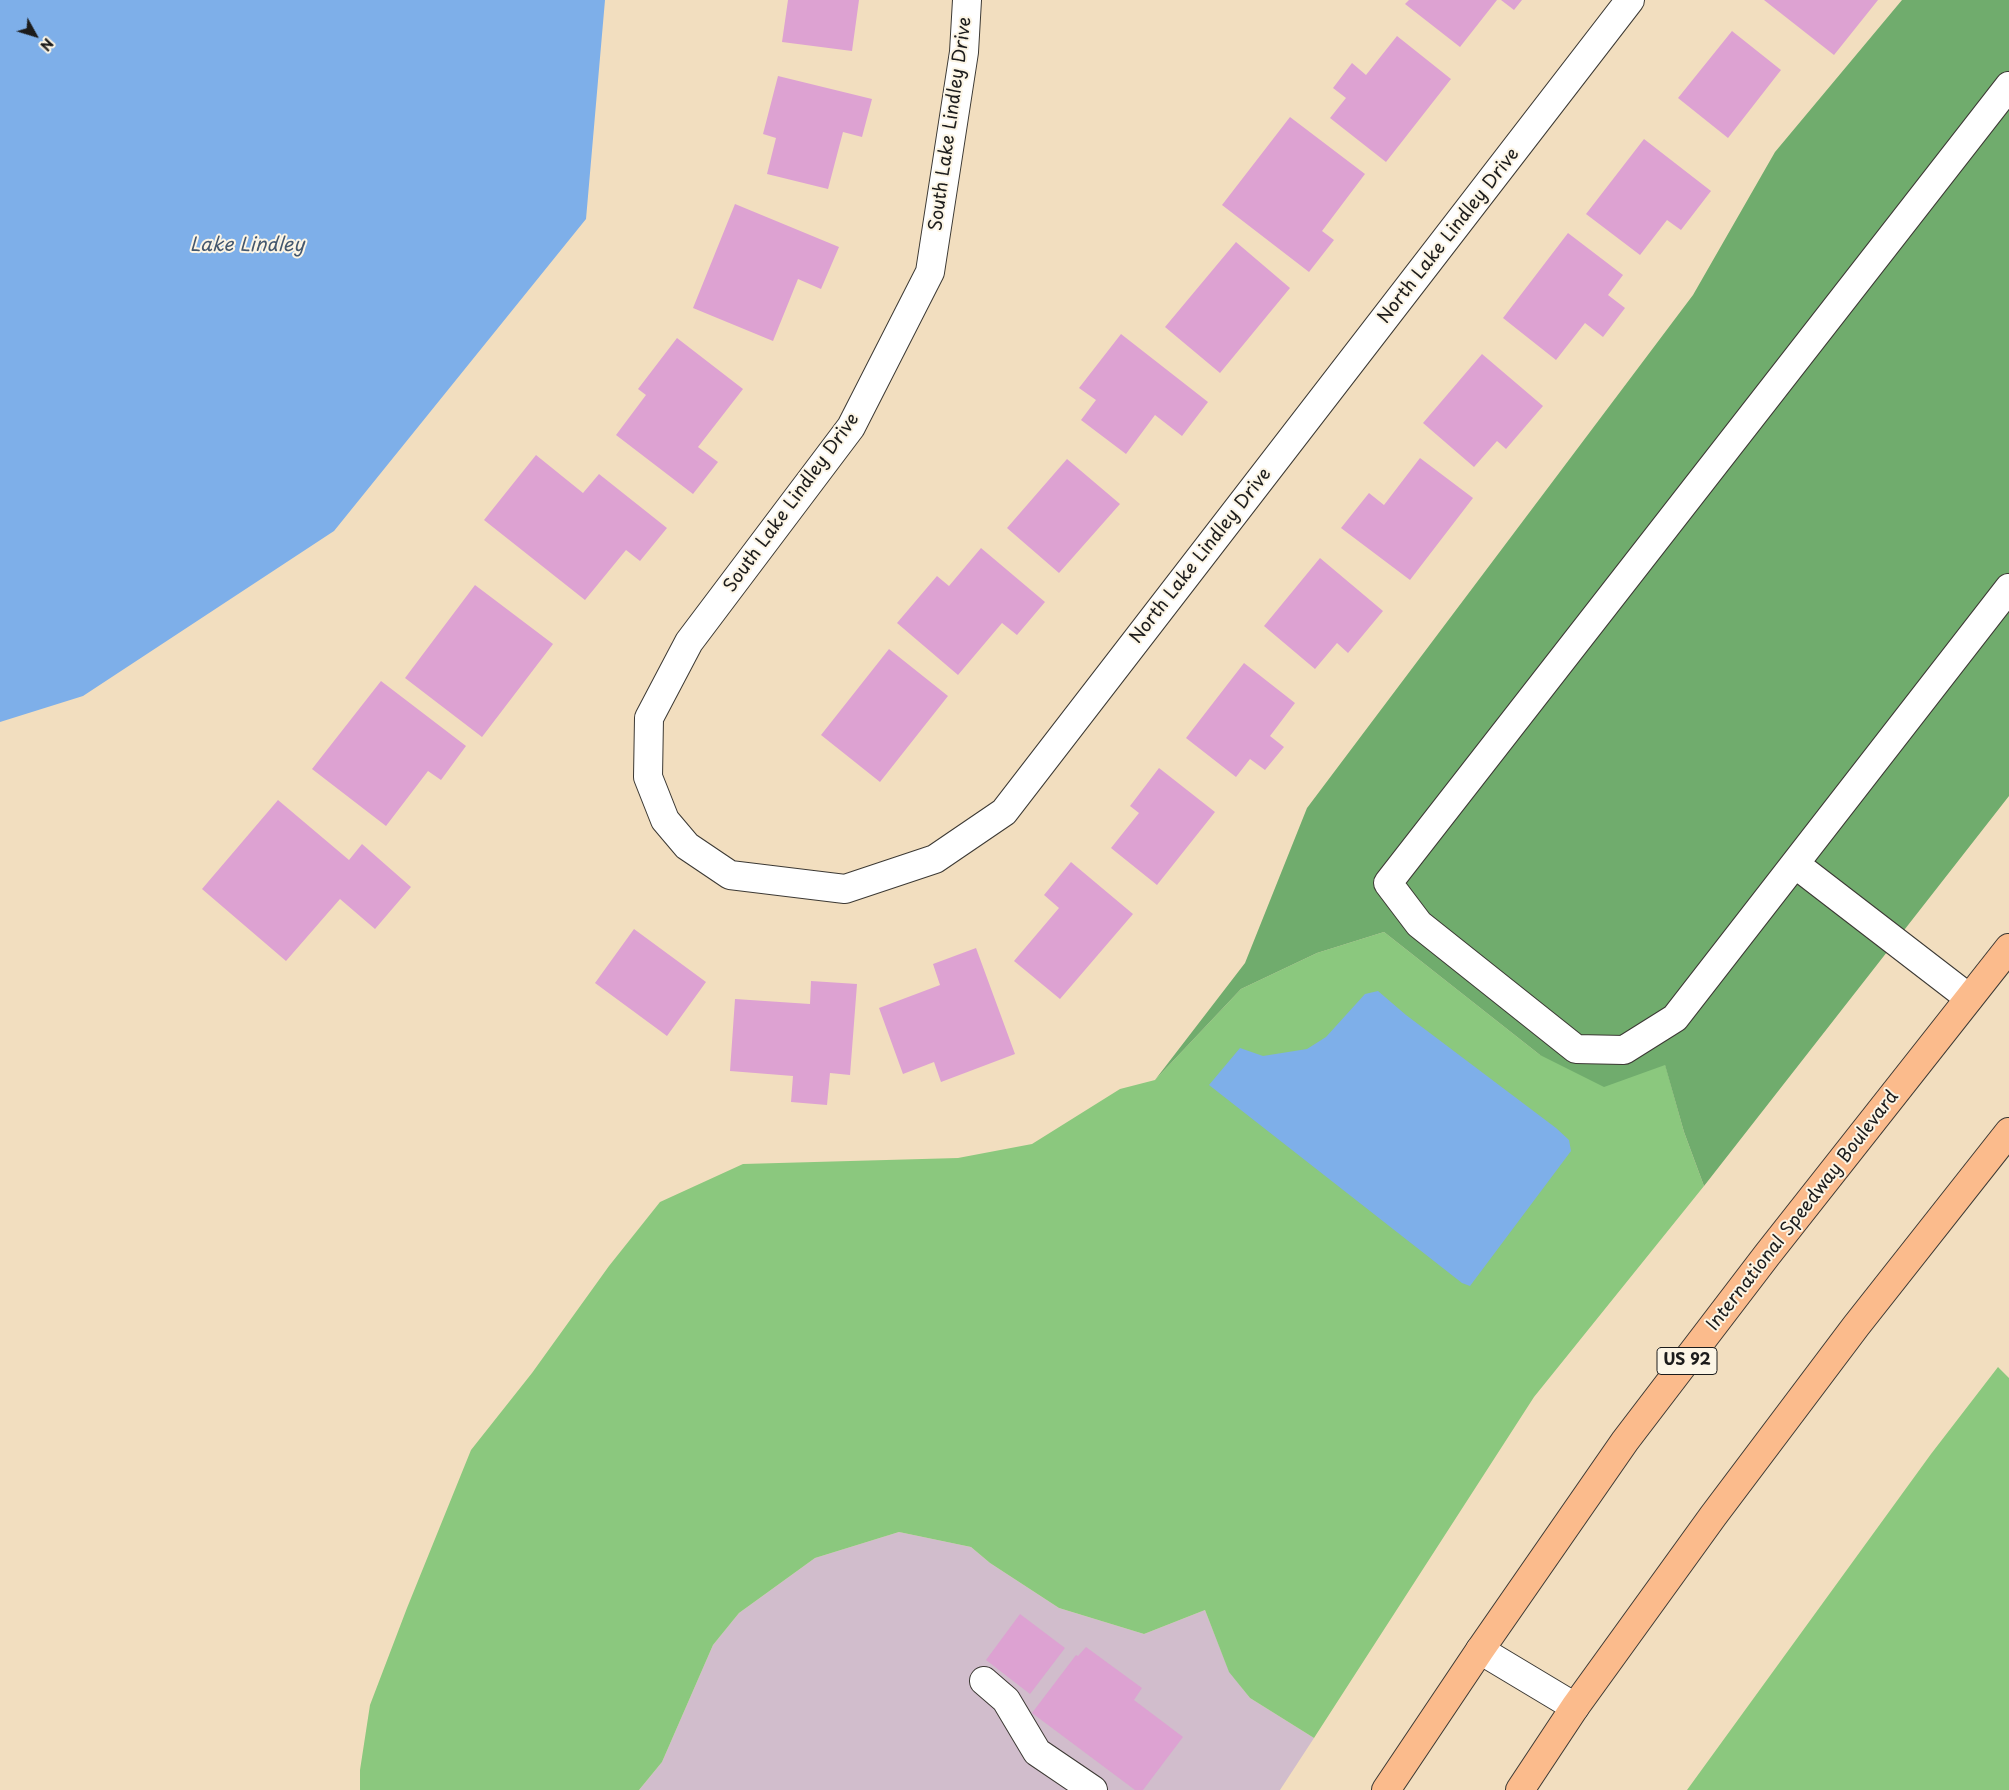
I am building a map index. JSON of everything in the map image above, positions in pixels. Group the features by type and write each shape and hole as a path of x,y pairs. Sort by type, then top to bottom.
{"main road":[{"name":"International Speedway Boulevard","path":"1386,1790 1480,1650 1625,1441 1767,1255 2009,948"},
{"path":"1520,1790 1575,1707 1713,1516 1856,1326 2009,1132"}],"street":[{"name":"South Lake Lindley Drive","path":"665,820 648,778 649,718 689,642 851,427 930,272 964,52 967,0"},
{"name":"North Lake Lindley Drive","path":"665,820 687,846 730,875 845,889 935,860 1004,812 1630,0"},
{"path":"2009,86 1388,882 1419,924 1576,1049 1624,1050 1675,1018 2009,588"},
{"path":"1795,864 1969,998"},
{"path":"1480,1650 1575,1707"},
{"path":"984,1681 1006,1700 1037,1752 1092,1790"}],"shaded area":[{"path":"899,1532 971,1547 990,1563 1059,1608 1144,1634 1205,1610 1229,1671 1250,1698 1314,1738 1280,1790 639,1790 662,1762 713,1645 739,1613 815,1558"}],"green space":[{"path":"1902,0 2009,0 2009,796 1704,1186 1684,1132 1665,1065 1604,1087 1540,1055 1384,932 1317,953 1241,989 1155,1080 1245,963 1307,808 1693,295 1775,152"},
{"path":"1384,932 1540,1055 1665,1064 1684,1132 1704,1186 1534,1397 1314,1738 1250,1698 1229,1672 1205,1610 1144,1634 1059,1608 990,1563 971,1547 899,1532 815,1558 739,1613 713,1645 662,1762 639,1790 360,1790 360,1770 370,1705 471,1450 532,1373 609,1266 660,1202 743,1164 958,1158 1032,1144 1120,1089 1155,1080 1241,989 1317,953"},
{"path":"1998,1367 2009,1378 2009,1790 1687,1790 1931,1454"}],"water":[{"name":"Lake Lindley","path":"0,0 605,0 586,219 334,531 83,696 0,722"},
{"path":"1378,991 1406,1015 1556,1128 1569,1140 1571,1151 1470,1286 1462,1283 1209,1085 1240,1048 1263,1056 1307,1049 1326,1037 1365,994"}],"building":[{"path":"788,0 859,0 852,51 782,42"},
{"path":"1409,0 1497,0 1460,47 1405,4"},
{"path":"1501,0 1522,0 1514,10"},
{"path":"1764,0 1878,0 1834,55"},
{"path":"1732,31 1781,70 1728,138 1678,98"},
{"path":"1397,36 1451,79 1386,162 1330,118 1346,98 1333,88 1352,63 1366,75"},
{"path":"778,76 872,99 862,137 843,132 828,189 767,174 776,138 763,134"},
{"path":"1290,117 1365,174 1322,231 1334,240 1309,272 1222,205"},
{"path":"1644,139 1711,191 1681,230 1667,220 1640,255 1586,214"},
{"path":"735,204 839,247 821,289 798,279 773,341 693,308"},
{"path":"1568,233 1623,275 1608,295 1625,308 1603,337 1585,323 1556,360 1503,318"},
{"path":"1236,242 1290,288 1220,373 1165,327"},
{"path":"1121,334 1208,402 1182,436 1155,415 1126,454 1081,420 1096,400 1079,388"},
{"path":"677,338 743,389 698,447 718,462 693,494 616,435 646,395 638,389"},
{"path":"1482,354 1543,406 1506,449 1497,441 1474,467 1423,423"},
{"path":"536,455 583,493 599,474 667,528 640,561 626,550 585,600 484,520"},
{"path":"1420,458 1473,498 1410,580 1341,528 1369,493 1384,505"},
{"path":"1067,459 1120,504 1059,573 1007,528"},
{"path":"981,548 1045,602 1017,635 1002,623 958,675 897,623 937,576 949,586"},
{"path":"1320,558 1383,611 1348,653 1337,643 1315,669 1264,626"},
{"path":"475,585 553,644 482,737 405,678"},
{"path":"889,649 948,696 880,782 821,735"},
{"path":"1244,663 1295,703 1270,736 1284,747 1265,770 1250,759 1236,777 1186,738"},
{"path":"381,681 466,746 441,780 428,771 386,826 312,769"},
{"path":"1159,768 1215,812 1157,885 1111,848 1139,813 1130,806"},
{"path":"278,800 349,860 362,844 411,887 375,929 340,899 286,961 202,889"},
{"path":"1071,862 1133,914 1060,999 1014,961 1059,908 1044,895"},
{"path":"634,929 706,982 667,1036 595,983"},
{"path":"976,948 1015,1054 941,1082 934,1062 903,1074 879,1008 940,985 933,964"},
{"path":"811,981 857,984 850,1075 830,1073 827,1105 791,1102 793,1076 730,1071 735,999 810,1004"},
{"path":"1020,1614 1065,1648 1030,1694 986,1660"},
{"path":"1086,1647 1142,1688 1134,1700 1183,1737 1143,1790 1135,1790 1032,1713 1076,1655 1078,1656"}]}
